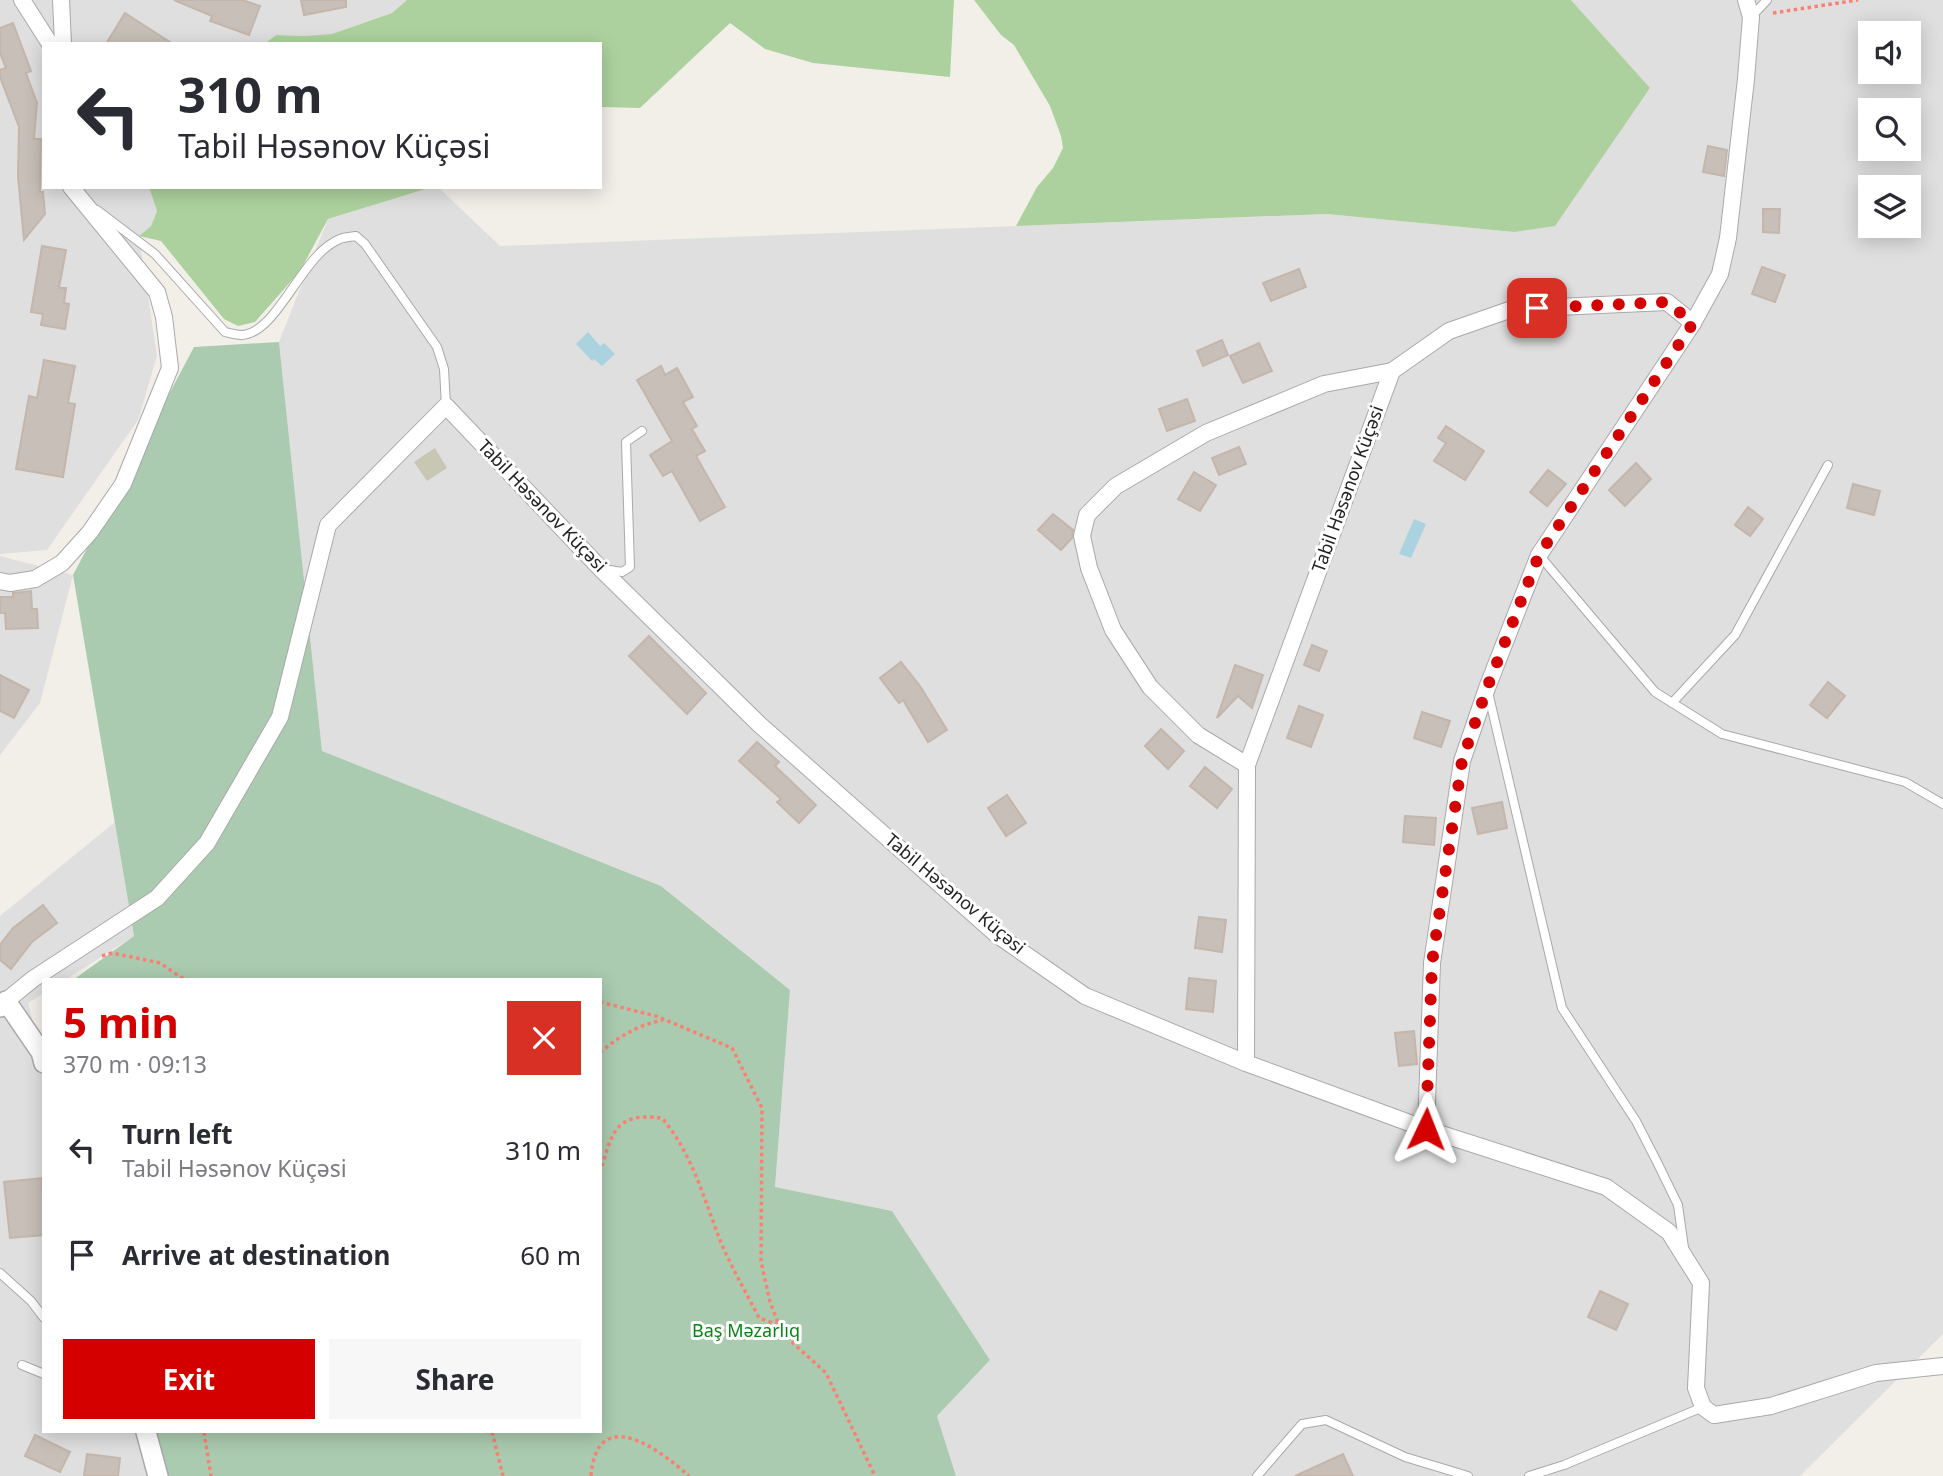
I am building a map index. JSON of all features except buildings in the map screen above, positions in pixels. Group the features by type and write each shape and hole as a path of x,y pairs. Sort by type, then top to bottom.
{"street":[{"path":"22,0 49,42"},
{"path":"61,0 63,42"},
{"path":"1426,1129 1432,963 1462,761 1487,688 1539,555 1693,323 1720,274 1728,238 1746,79 1751,17 1746,0"},
{"path":"0,581 10,583 35,579 62,563 90,532 123,484 170,368 164,317 157,292 71,189"},
{"path":"1247,765 1198,735 1150,687 1113,629 1088,568 1082,536 1087,515 1116,486 1206,433 1324,384 1392,371 1449,331 1512,309 1667,302 1693,323"},
{"name":"Tabil Həsənov Küçəsi","path":"1246,1063 1247,765 1392,371"},
{"path":"42,1056 3,1004 33,979 157,898 207,843 280,717 328,525 446,406"},
{"name":"Tabil Həsənov Küçəsi","path":"446,406 601,569 760,725 996,934 1085,996 1246,1063 1426,1129 1606,1187 1669,1232 1701,1283 1696,1388 1703,1407"},
{"path":"1703,1407 1714,1415 1771,1406 1876,1374 1943,1366"},
{"path":"146,1433 158,1476"}],"lane":[{"path":"1751,17 1767,0"},
{"path":"71,189 155,254 225,332 240,335 256,331 267,321 316,256 340,239 356,236 365,244 437,347 444,369 446,406"},
{"path":"601,569 622,572 630,567 626,442 642,431"},
{"path":"1672,703 1735,635 1828,465"},
{"path":"1539,555 1655,692 1722,734 1905,782 1943,804"},
{"path":"1487,688 1562,1008 1636,1121 1657,1162 1678,1205 1685,1257"},
{"path":"0,1273 31,1301 42,1315"},
{"path":"22,1365 42,1373"},
{"path":"1529,1476 1564,1465 1703,1407"},
{"path":"1257,1476 1301,1424 1326,1420 1405,1457 1468,1476"}],"path":[{"path":"1751,17 1858,0"},
{"path":"100,957 112,953 160,963 182,978"},
{"path":"602,1003 665,1020 732,1048 762,1108 761,1261 770,1302 779,1325 793,1343 826,1373 874,1476"},
{"path":"602,1051 615,1040 643,1024 665,1020"},
{"path":"602,1166 609,1143 623,1122 640,1116 662,1118 672,1130 701,1184 732,1267 759,1318 779,1325"},
{"path":"204,1433 211,1476"},
{"path":"492,1433 503,1476"},
{"path":"592,1476 593,1460 600,1444 611,1437 635,1440 658,1450 689,1476"}],"shaded area":[{"path":"0,0 407,0 392,13 332,34 276,35 267,42 42,42 42,189 150,189 157,211 151,226 139,236 157,356 138,420 47,550 0,554"},
{"path":"1571,0 1943,0 1943,1334 1800,1476 956,1476 937,1416 990,1360 892,1211 775,1187 790,990 661,886 322,751 279,342 328,219 426,189 440,189 500,246 1327,214 1514,232 1650,89"},
{"path":"435,448 447,468 427,481 414,462"},
{"path":"0,556 73,575 40,703 0,755"},
{"path":"115,822 134,936 68,978 42,978 42,994 28,1003 42,1056 42,1433 139,1433 151,1476 0,1476 0,916"}],"green space":[{"path":"407,0 954,0 950,77 813,63 765,49 730,23 640,108 602,107 602,42 267,42 276,35 332,34 392,13"},
{"path":"974,0 1571,0 1650,88 1555,226 1514,232 1327,214 1016,226 1037,187 1053,168 1063,148 1061,136 1050,106 1014,45 1001,35"},
{"path":"150,189 426,189 328,219 300,271 255,322 238,326 224,319 161,241 139,236 151,226 157,211"},
{"name":"Baş Məzarlıq","path":"279,342 322,751 661,886 790,990 775,1187 892,1211 990,1360 937,1416 956,1476 167,1476 155,1433 602,1433 602,978 76,978 134,936 73,575 194,347"}],"water":[{"path":"588,332 600,346 604,343 615,354 602,366 594,359 592,361 576,344"},
{"path":"1414,519 1426,524 1411,558 1399,554"}],"route":[{"path":"1426,1129 1432,963 1462,761 1487,688 1539,555 1693,323 1667,302 1537,308"}]}
